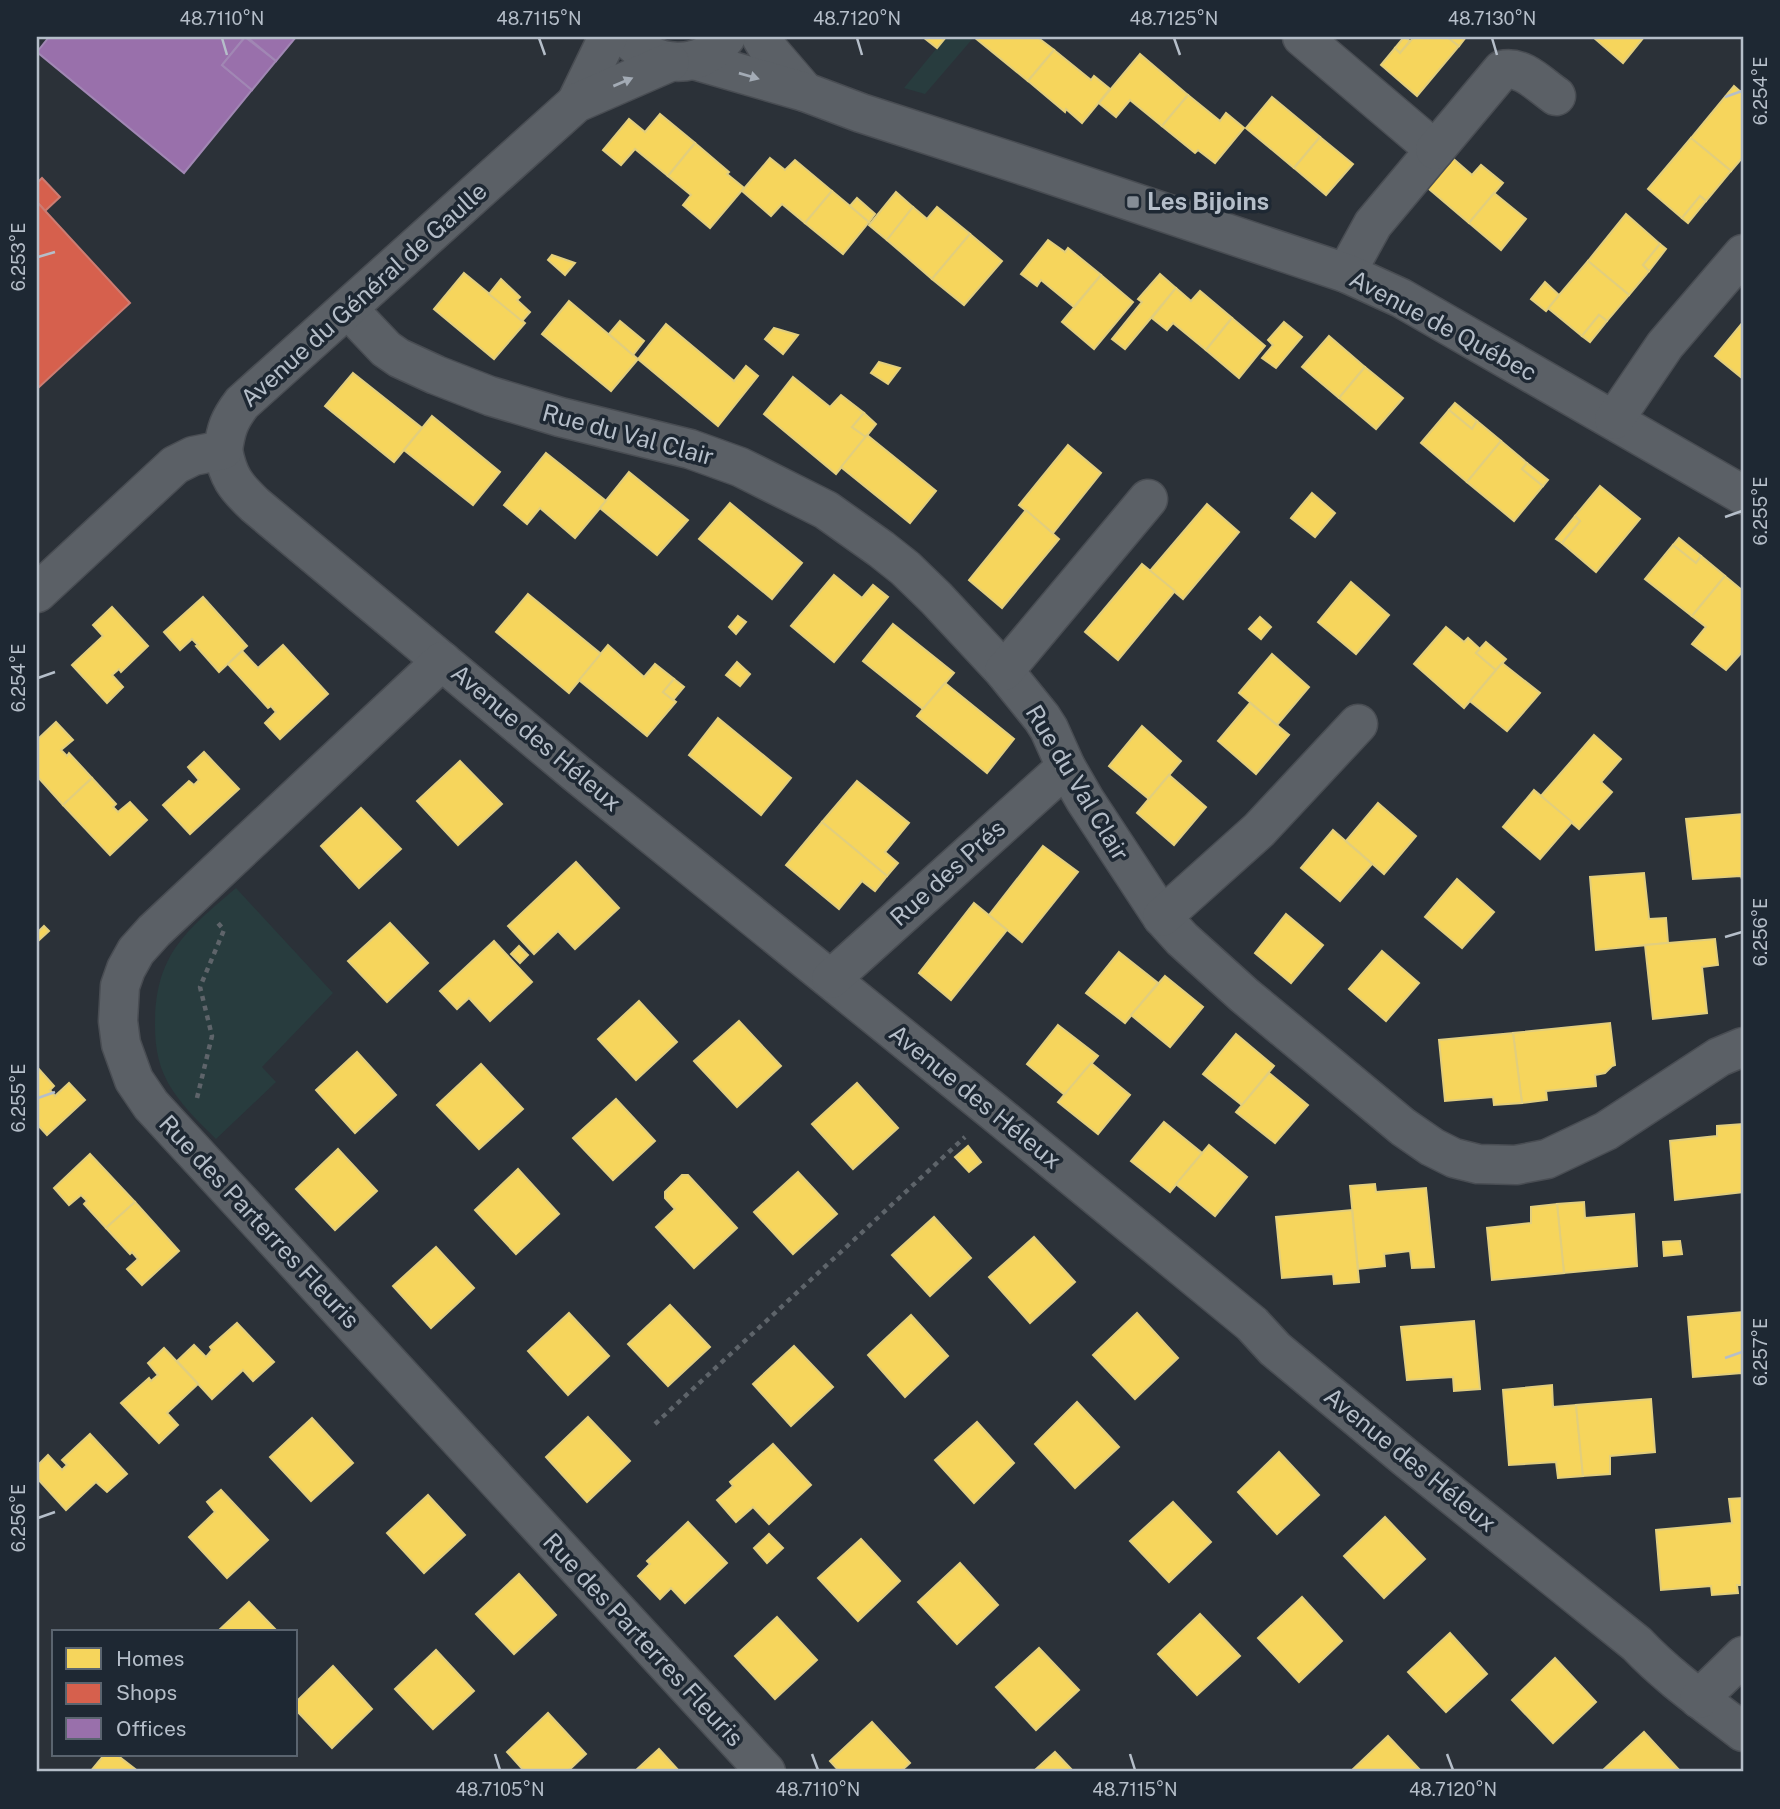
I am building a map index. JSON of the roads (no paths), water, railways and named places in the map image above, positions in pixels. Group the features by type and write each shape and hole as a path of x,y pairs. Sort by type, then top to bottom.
{"street":[{"name":"Avenue du Général de Gaulle","path":"576,103 608,37"},
{"name":"Avenue de Québec","path":"627,37 634,46 652,57 682,61 805,92 861,113 1346,273 1401,298 1743,495"},
{"name":"Avenue du Général de Gaulle","path":"223,450 226,429 242,403 576,103 682,61 707,54 726,37"},
{"name":"Avenue de Québec","path":"761,37 805,92"},
{"path":"1302,37 1435,150"},
{"path":"1346,273 1373,224 1502,70 1511,68 1520,71 1556,96"},
{"path":"1614,420 1665,345 1743,254"},
{"name":"Rue du Val Clair","path":"348,309 386,349 399,358 490,396 560,417 690,449 740,467 826,510 905,568 1004,670 1042,718 1092,811 1162,917 1182,939 1244,995 1432,1147 1454,1158 1478,1164 1516,1166 1547,1159 1605,1131 1719,1057 1743,1047"},
{"path":"37,593 175,465 193,456 223,450"},
{"name":"Avenue des Héleux","path":"223,450 230,476 237,488 255,505 577,774 1252,1324 1275,1349 1406,1458 1637,1644 1699,1699 1743,1732"},
{"path":"1004,670 1148,499"},
{"name":"Rue des Parterres Fleuris","path":"442,661 154,931 136,951 120,986 118,1021 121,1044 134,1080 150,1105 766,1772"},
{"path":"1162,917 1259,830 1358,724"},
{"name":"Rue des Prés","path":"831,979 1066,767"},
{"path":"1699,1699 1743,1656"}],"place":[{"name":"Les Bijoins","path":"1133,202"}]}
